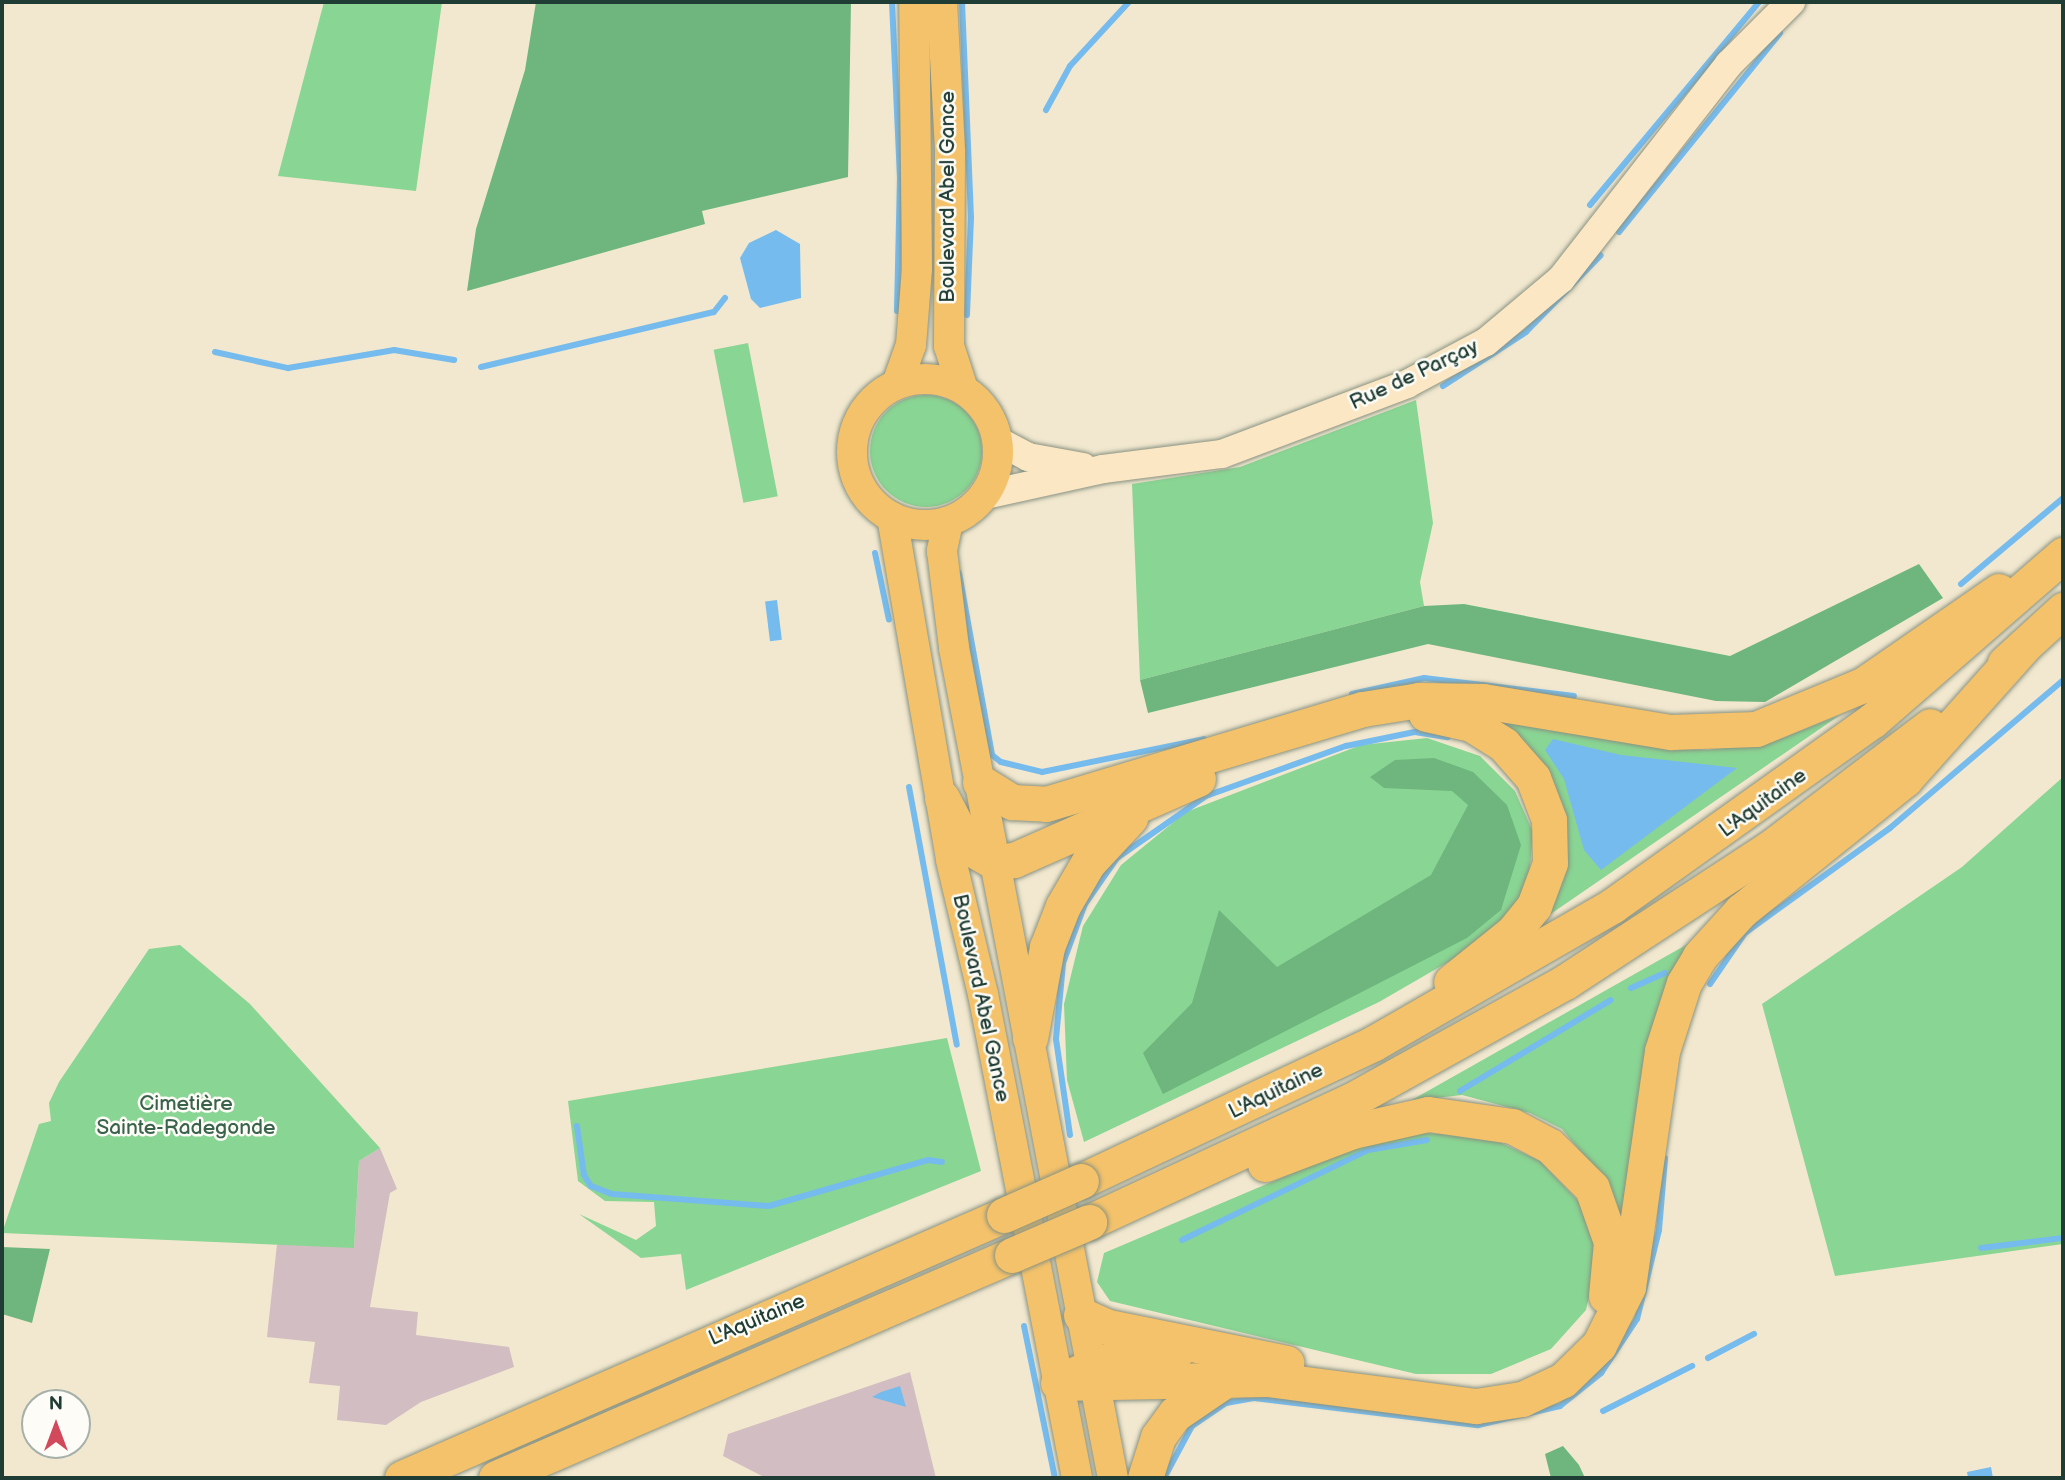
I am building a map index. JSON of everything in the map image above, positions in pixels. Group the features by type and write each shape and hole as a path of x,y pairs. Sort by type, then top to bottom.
{"highway":[{"path":"980,782 1012,802 1046,804 1363,709 1419,700 1483,701 1671,732 1756,729 1863,685 2063,549"},
{"name":"L'Aquitaine","path":"402,1478 581,1396 1081,1181 1374,1043 1544,948 1745,816 1873,720 2063,555"},
{"name":"L'Aquitaine","path":"496,1478 1163,1190 1424,1063 1635,940 1834,802 2023,647 2063,610"},
{"path":"1092,1376 1230,1377 1476,1406 1533,1394 1583,1365 1610,1329 1628,1287 1662,1051 1684,983 1700,956 1741,911 1905,779 2023,647"},
{"path":"942,798 967,846 995,862 1035,854 1142,804 1276,750 1395,716 1458,720 1488,733 1520,761 1549,820 1550,863 1543,889 1512,933 1374,1043"},
{"path":"1030,1038 1046,947 1063,906 1088,863 1142,804"},
{"path":"1081,1315 1199,1345 1428,1391 1517,1384 1555,1366 1595,1321 1610,1283 1608,1222 1592,1188 1550,1146 1512,1126 1451,1114 1379,1123 1253,1169 1163,1190"},
{"path":"1058,1382 1092,1376 1199,1345"},
{"path":"1145,1478 1158,1437 1175,1414 1230,1377"}],"main road":[{"name":"Boulevard Abel Gance","path":"897,384 909,356 917,269 915,2"},
{"name":"Boulevard Abel Gance","path":"942,2 950,152 949,346 963,389"},
{"path":"924,379 963,389 986,410 998,441 996,475 985,495 948,522 925,525 892,517 859,485 852,447 862,414 897,384 924,379"},
{"name":"Boulevard Abel Gance","path":"892,517 942,798 1077,1478"},
{"name":"Boulevard Abel Gance","path":"948,522 944,580 1113,1478"}],"street":[{"name":"Rue de Parçay","path":"985,495 1103,469 1190,461 1248,446 1406,384 1486,342 1561,278 1729,64 1791,2"},
{"name":"Rue de Parçay","path":"998,441 1028,457 1103,469"}],"shaded area":[{"path":"380,1148 397,1189 390,1193 370,1307 418,1312 416,1335 509,1347 514,1367 421,1402 386,1425 337,1420 340,1386 309,1383 315,1342 267,1337 277,1244 354,1247 359,1161"},
{"path":"910,1372 936,1478 766,1478 723,1456 728,1434"}],"green space":[{"path":"324,2 442,2 416,191 278,176"},
{"path":"536,2 851,2 848,177 702,211 705,224 467,291 476,229 525,70"},
{"path":"748,343 778,496 743,503 714,350"},
{"path":"926,395 947,400 965,412 977,430 982,451 977,472 965,490 947,502 926,507 905,502 887,490 875,472 870,451 875,430 887,412 905,400"},
{"path":"1416,400 1433,523 1420,582 1424,606 1140,680 1132,484 1240,467"},
{"path":"1919,564 1943,598 1765,702 1716,701 1428,644 1148,713 1140,680 1424,606 1464,604 1730,656"},
{"path":"1466,711 1646,746 1708,750 1775,741 1840,715 1542,920 1564,840"},
{"path":"1427,738 1480,756 1515,791 1533,832 1529,878 1511,916 1474,947 1379,1002 1084,1142 1067,1080 1064,1004 1083,926 1121,865 1186,812 1361,745"},
{"path":"1434,758 1473,772 1507,805 1521,845 1501,910 1467,938 1163,1094 1143,1053 1192,1003 1219,910 1277,967 1431,875 1468,805 1452,791 1384,788 1370,777 1395,760"},
{"path":"2063,777 2063,1244 1835,1276 1762,1004 1962,867"},
{"path":"1693,941 1623,1232 1609,1186 1562,1129 1530,1113 1462,1095 1410,1101"},
{"name":"Cimetière Sainte-Radegonde","path":"180,945 250,1004 380,1148 359,1161 354,1248 2,1233 39,1124 51,1121 49,1103 59,1082 149,949"},
{"path":"947,1038 981,1171 686,1290 681,1254 641,1258 579,1214 636,1240 656,1226 654,1202 605,1201 578,1181 568,1101"},
{"path":"1425,1133 1489,1137 1540,1161 1582,1205 1598,1258 1586,1310 1551,1349 1491,1374 1416,1374 1110,1301 1097,1282 1104,1253 1347,1150"},
{"path":"2,1247 50,1249 32,1323 2,1314"},
{"path":"1563,1446 1579,1465 1585,1478 1551,1478 1545,1454"}],"water":[{"path":"776,230 800,244 801,298 760,308 751,299 740,258 749,243"},
{"path":"777,600 782,640 770,641 765,601"},
{"path":"1553,739 1621,755 1737,768 1601,870 1584,850 1564,779 1545,750"},
{"path":"900,1386 906,1407 872,1397 881,1392"},
{"path":"1991,1467 1993,1478 1968,1478 1967,1472"}],"waterway":[{"path":"892,2 900,177 897,311"},
{"path":"962,2 971,218 967,315"},
{"path":"1046,110 1070,66 1129,2"},
{"path":"1590,205 1759,2"},
{"path":"1619,232 1780,33"},
{"path":"1443,386 1526,332 1601,255"},
{"path":"481,367 714,312 725,298"},
{"path":"215,352 288,368 394,350 454,360"},
{"path":"1961,584 2063,498"},
{"path":"875,553 889,620"},
{"path":"959,573 992,755 1001,762 1042,772 1204,739"},
{"path":"1352,694 1424,678 1574,696"},
{"path":"1710,984 1745,933 1890,828 2063,680"},
{"path":"1070,1135 1056,1039 1063,963 1085,904 1117,858 1206,796 1346,746 1415,732 1448,737"},
{"path":"909,787 957,1045"},
{"path":"1631,988 1665,973"},
{"path":"1460,1091 1611,1000"},
{"path":"577,1126 584,1175 591,1186 612,1194 769,1206 928,1160 942,1162"},
{"path":"1182,1240 1368,1150 1427,1140"},
{"path":"1164,1478 1192,1426 1226,1403 1254,1398 1478,1425 1560,1406 1601,1373 1637,1319 1659,1230 1665,1158"},
{"path":"1981,1248 2063,1238"},
{"path":"1024,1326 1055,1478"},
{"path":"1708,1358 1754,1334"},
{"path":"1603,1411 1692,1366"}]}
